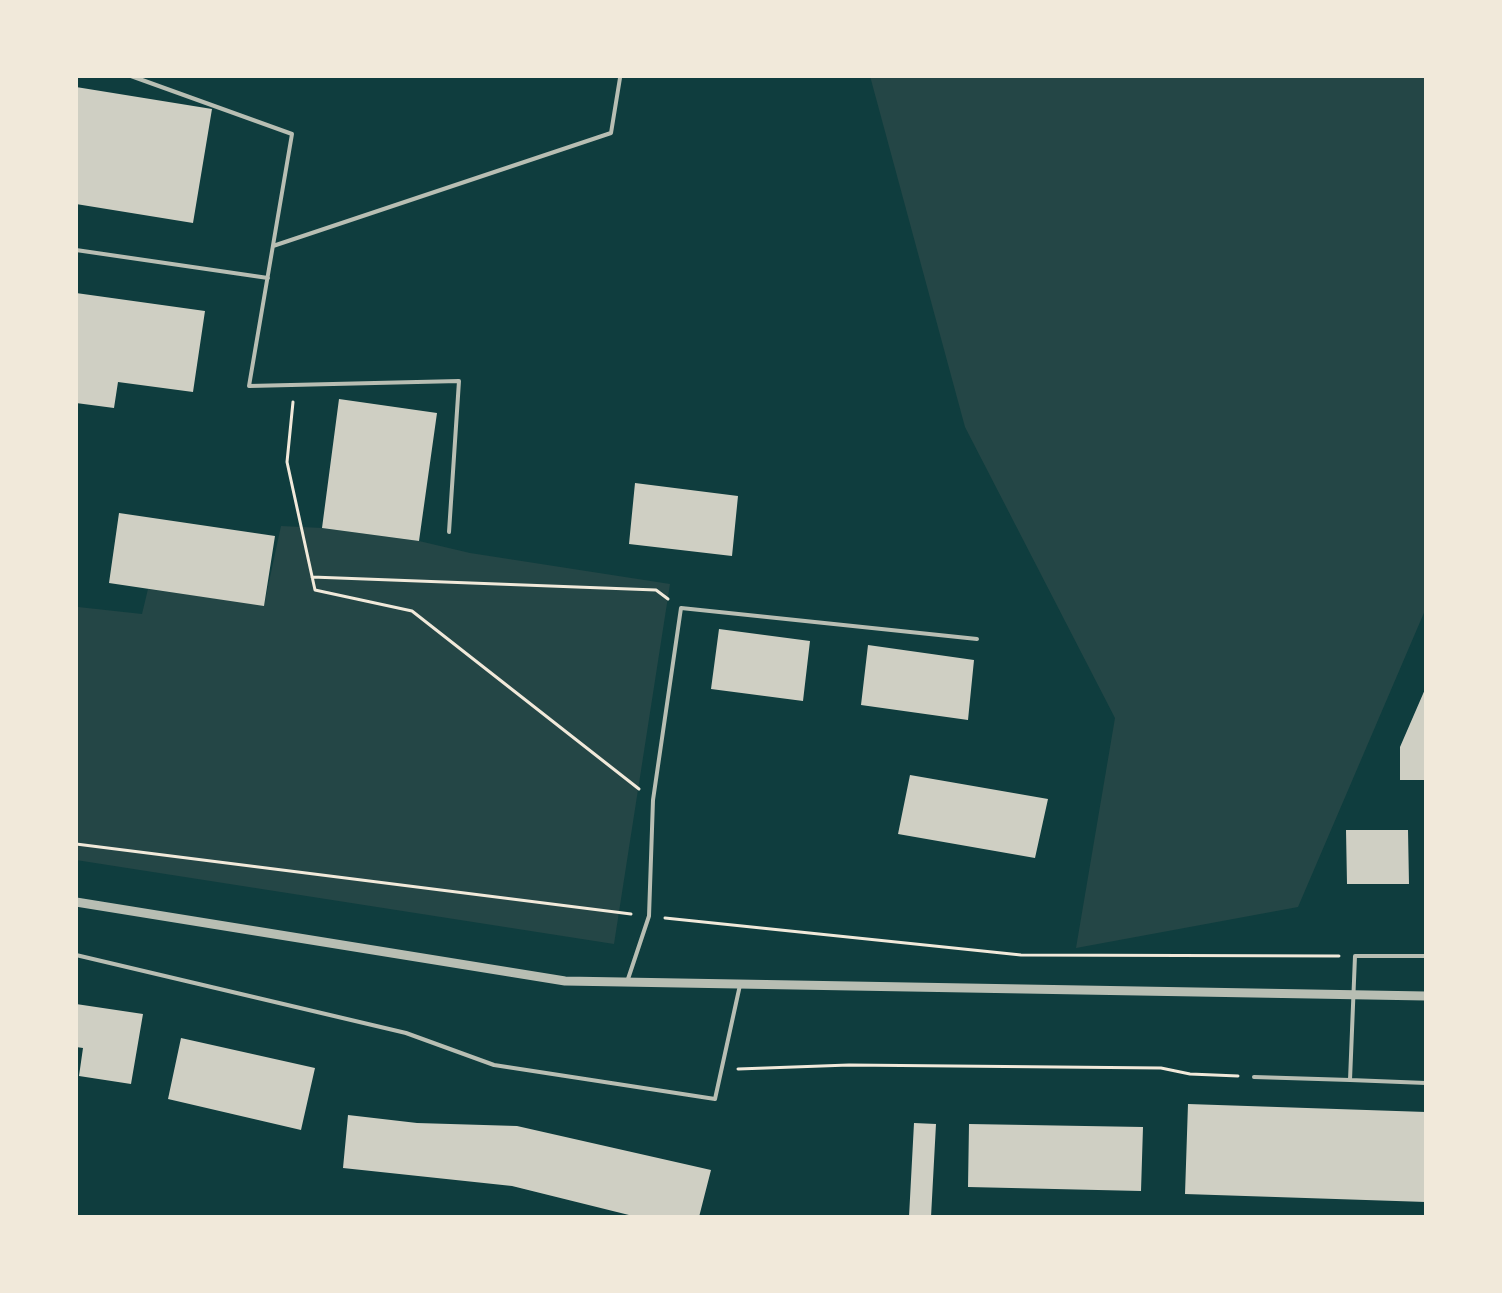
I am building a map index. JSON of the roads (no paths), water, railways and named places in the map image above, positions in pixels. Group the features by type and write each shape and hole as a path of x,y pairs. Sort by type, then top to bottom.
{"street":[{"path":"76,902 565,981 1426,996"}],"lane":[{"path":"131,76 292,134 249,386 459,381 449,532"},
{"path":"273,246 611,133 620,78"},
{"path":"76,250 268,278"},
{"path":"627,982 649,916 653,800 680,608 977,640"},
{"path":"76,955 406,1033 494,1065 715,1099 740,984"},
{"path":"1350,1080 1355,956 1426,956"},
{"path":"1254,1077 1426,1082"}]}
